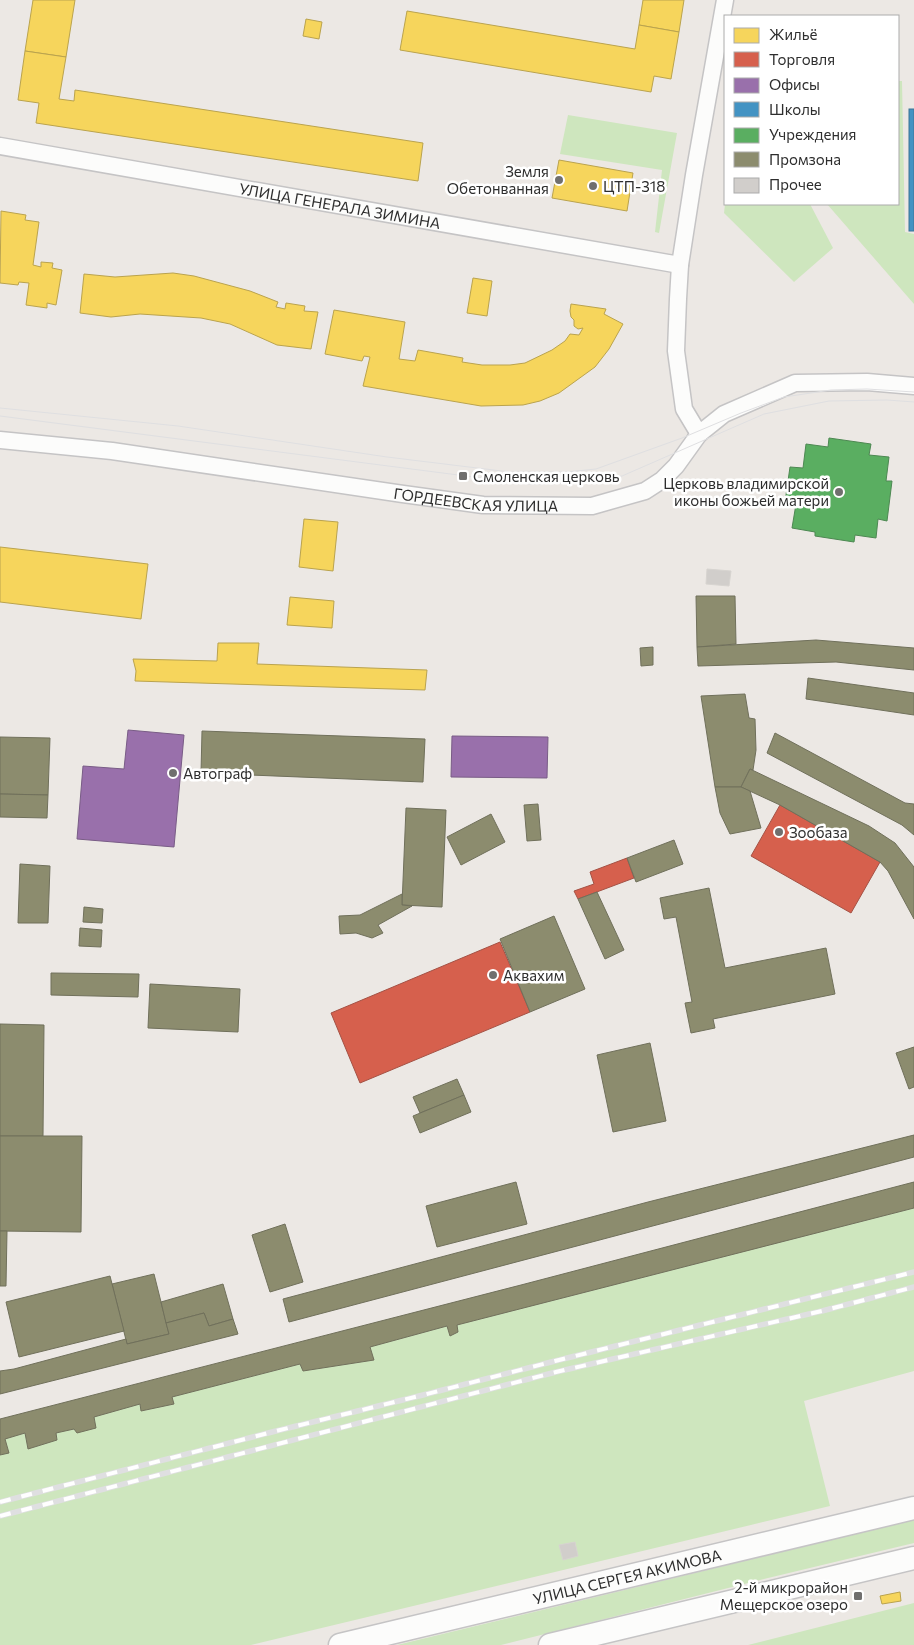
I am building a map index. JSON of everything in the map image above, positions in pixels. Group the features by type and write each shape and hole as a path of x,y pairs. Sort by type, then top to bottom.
{"main road":[{"name":"УЛИЦА СЕРГЕЯ АКИМОВА","path":"340,1645 914,1508"},
{"path":"550,1645 914,1558"}],"street":[{"path":"699,434 684,409 676,351 680,265 725,0"},
{"name":"УЛИЦА ГЕНЕРАЛА ЗИМИНА","path":"0,146 680,265"},
{"name":"ГОРДЕЕВСКАЯ УЛИЦА","path":"0,440 112,451 483,504 592,506 645,491 662,480 676,466 699,434 724,414 795,383 868,382 914,386"}],"green space":[{"path":"899,81 902,81 905,232 914,234 914,304 828,205 899,205"},
{"path":"568,115 677,133 659,233 655,232 662,170 560,154"},
{"path":"725,205 811,205 833,248 794,282 724,213"},
{"path":"914,1208 914,1371 804,1401 830,1506 251,1645 0,1645 0,1455 9,1452 5,1439 25,1433 28,1449 57,1440 56,1433 74,1429 77,1433 95,1428 94,1417 140,1404 142,1411 174,1404 172,1397 300,1364 303,1371 374,1360 370,1347 447,1326 450,1336 458,1332 457,1325"},
{"path":"914,1520 914,1543 501,1645 397,1645"},
{"path":"914,1603 914,1645 748,1645"}],"building: Жильё":[{"path":"33,0 75,0 66,57 25,51"},
{"path":"643,0 684,0 679,32 639,25"},
{"path":"407,11 635,49 639,25 679,32 671,79 654,76 651,92 400,50"},
{"path":"306,19 322,22 319,39 303,36"},
{"path":"25,51 66,57 59,99 74,101 75,90 423,143 418,181 36,123 39,103 18,100"},
{"name":"ЦТП-318","path":"559,160 633,173 627,211 552,198"},
{"path":"1,211 26,215 25,220 39,222 33,265 41,267 41,262 53,263 52,268 62,270 56,305 47,303 47,308 26,305 29,283 19,282 18,285 0,283"},
{"path":"173,273 194,276 250,291 278,302 276,307 285,309 286,303 305,306 304,311 318,312 311,349 277,345 230,324 201,318 140,314 111,317 80,313 84,274 115,277"},
{"path":"473,278 492,281 487,316 467,313"},
{"path":"571,304 606,309 604,314 623,324 609,349 595,367 559,393 540,401 523,405 481,406 363,386 370,357 364,356 362,361 325,354 334,310 405,322 399,359 415,361 418,350 463,358 462,362 482,365 525,363 552,350 565,341 570,334 579,335 583,328 578,329 574,326 574,320 571,317 570,311"},
{"path":"304,519 338,522 333,571 299,567"},
{"path":"0,547 148,564 141,619 0,602"},
{"path":"290,597 334,601 332,628 287,625"},
{"path":"218,643 259,643 257,664 427,670 425,690 135,681 136,671 133,659 217,661"},
{"path":"900,1592 901,1601 882,1604 880,1596"}],"building: Торговля":[{"path":"780,805 880,862 851,913 751,856"},
{"path":"627,858 634,878 578,899 574,891 594,884 590,872"},
{"path":"500,942 530,1012 360,1083 331,1013"}],"building: Офисы":[{"path":"128,730 184,735 174,847 77,839 83,766 124,769"},
{"path":"452,736 548,737 547,778 451,777"}],"building: Школы":[{"path":"909,109 914,109 914,231 909,231"}],"building: Учреждения":[{"name":"Церковь владимирской иконы божьей матери","path":"829,438 871,444 869,455 889,457 886,481 892,481 887,521 878,519 876,538 855,535 854,542 815,536 815,532 792,528 796,504 785,502 790,467 803,468 806,444 828,447"}],"building: Промзона":[{"path":"696,596 735,596 736,644 697,647"},
{"path":"816,640 914,648 914,670 836,662 698,666 697,647"},
{"path":"653,647 653,665 641,666 640,648"},
{"path":"808,678 914,693 914,715 806,699"},
{"path":"745,694 749,718 755,719 756,750 753,770 750,769 741,787 715,787 701,696"},
{"path":"202,731 425,739 423,782 201,773"},
{"path":"775,733 905,803 914,804 914,835 902,825 767,753"},
{"path":"0,737 50,738 48,795 0,794"},
{"path":"750,769 869,826 895,843 914,867 914,919 888,871 880,862 780,805 741,787"},
{"path":"715,787 741,787 750,791 761,828 730,834 720,813"},
{"path":"0,794 48,795 47,818 0,817"},
{"path":"538,804 541,840 527,841 524,805"},
{"path":"406,808 446,810 442,907 402,905"},
{"path":"491,814 505,842 461,865 447,837"},
{"path":"674,840 683,864 636,882 627,858"},
{"path":"20,864 50,866 48,923 18,923"},
{"path":"709,888 725,968 826,948 835,994 713,1019 715,1028 691,1033 685,1003 692,1002 676,917 664,919 660,898"},
{"path":"597,892 624,950 605,959 578,899"},
{"path":"402,894 402,905 412,906 378,925 383,933 372,938 356,933 340,934 339,916 360,915"},
{"path":"84,907 103,909 102,923 83,922"},
{"path":"554,916 585,989 530,1012 500,939"},
{"path":"80,928 102,930 101,947 79,946"},
{"path":"51,973 139,974 138,997 51,995"},
{"path":"150,984 240,989 238,1032 148,1028"},
{"path":"0,1024 44,1025 43,1136 0,1136"},
{"path":"650,1043 666,1121 613,1132 597,1055"},
{"path":"914,1047 914,1087 909,1089 896,1053"},
{"path":"457,1079 464,1095 420,1113 413,1097"},
{"path":"464,1095 471,1112 420,1133 413,1116"},
{"path":"914,1135 914,1157 289,1322 283,1299 648,1202"},
{"path":"0,1136 82,1136 81,1232 0,1231"},
{"path":"516,1182 527,1224 437,1247 426,1206"},
{"path":"914,1182 914,1208 457,1325 458,1332 450,1336 447,1326 370,1347 374,1360 303,1371 300,1364 172,1397 174,1404 141,1411 140,1404 94,1417 96,1428 77,1433 74,1429 56,1433 57,1440 28,1449 25,1433 5,1439 9,1453 0,1455 0,1419"},
{"path":"285,1224 303,1282 270,1292 252,1235"},
{"path":"0,1231 7,1231 6,1286 0,1286"},
{"path":"154,1274 169,1334 127,1344 112,1284"},
{"path":"110,1276 124,1331 19,1357 6,1302"},
{"path":"223,1284 233,1319 209,1326 204,1313 166,1323 161,1302"},
{"path":"204,1313 209,1326 233,1319 238,1334 0,1394 0,1371 14,1369 126,1339 127,1344 169,1334 166,1323"}],"building: Прочее":[{"path":"707,569 731,571 729,586 706,584"},
{"path":"575,1542 578,1556 563,1560 559,1545"}],"tram line":[{"path":"0,408 178,426 387,457 510,472 567,472 596,469 682,438 784,397 831,390 867,389 914,392"},
{"path":"0,416 528,484 583,483 622,476 764,414 829,401 887,400 914,402"}],"railway":[{"path":"0,1502 276,1431 914,1272"},
{"path":"0,1516 556,1372 822,1311 914,1287"}],"place":[{"name":"Земля Обетонванная","path":"559,180"},
{"name":"ЦТП-318","path":"593,186"},
{"name":"Смоленская церковь","path":"463,476"},
{"name":"Церковь владимирской иконы божьей матери","path":"839,492"},
{"name":"Автограф","path":"173,773"},
{"name":"Зообаза","path":"779,832"},
{"name":"Аквахим","path":"493,975"},
{"name":"2-й микрорайон Мещерское озеро","path":"858,1596"}]}
